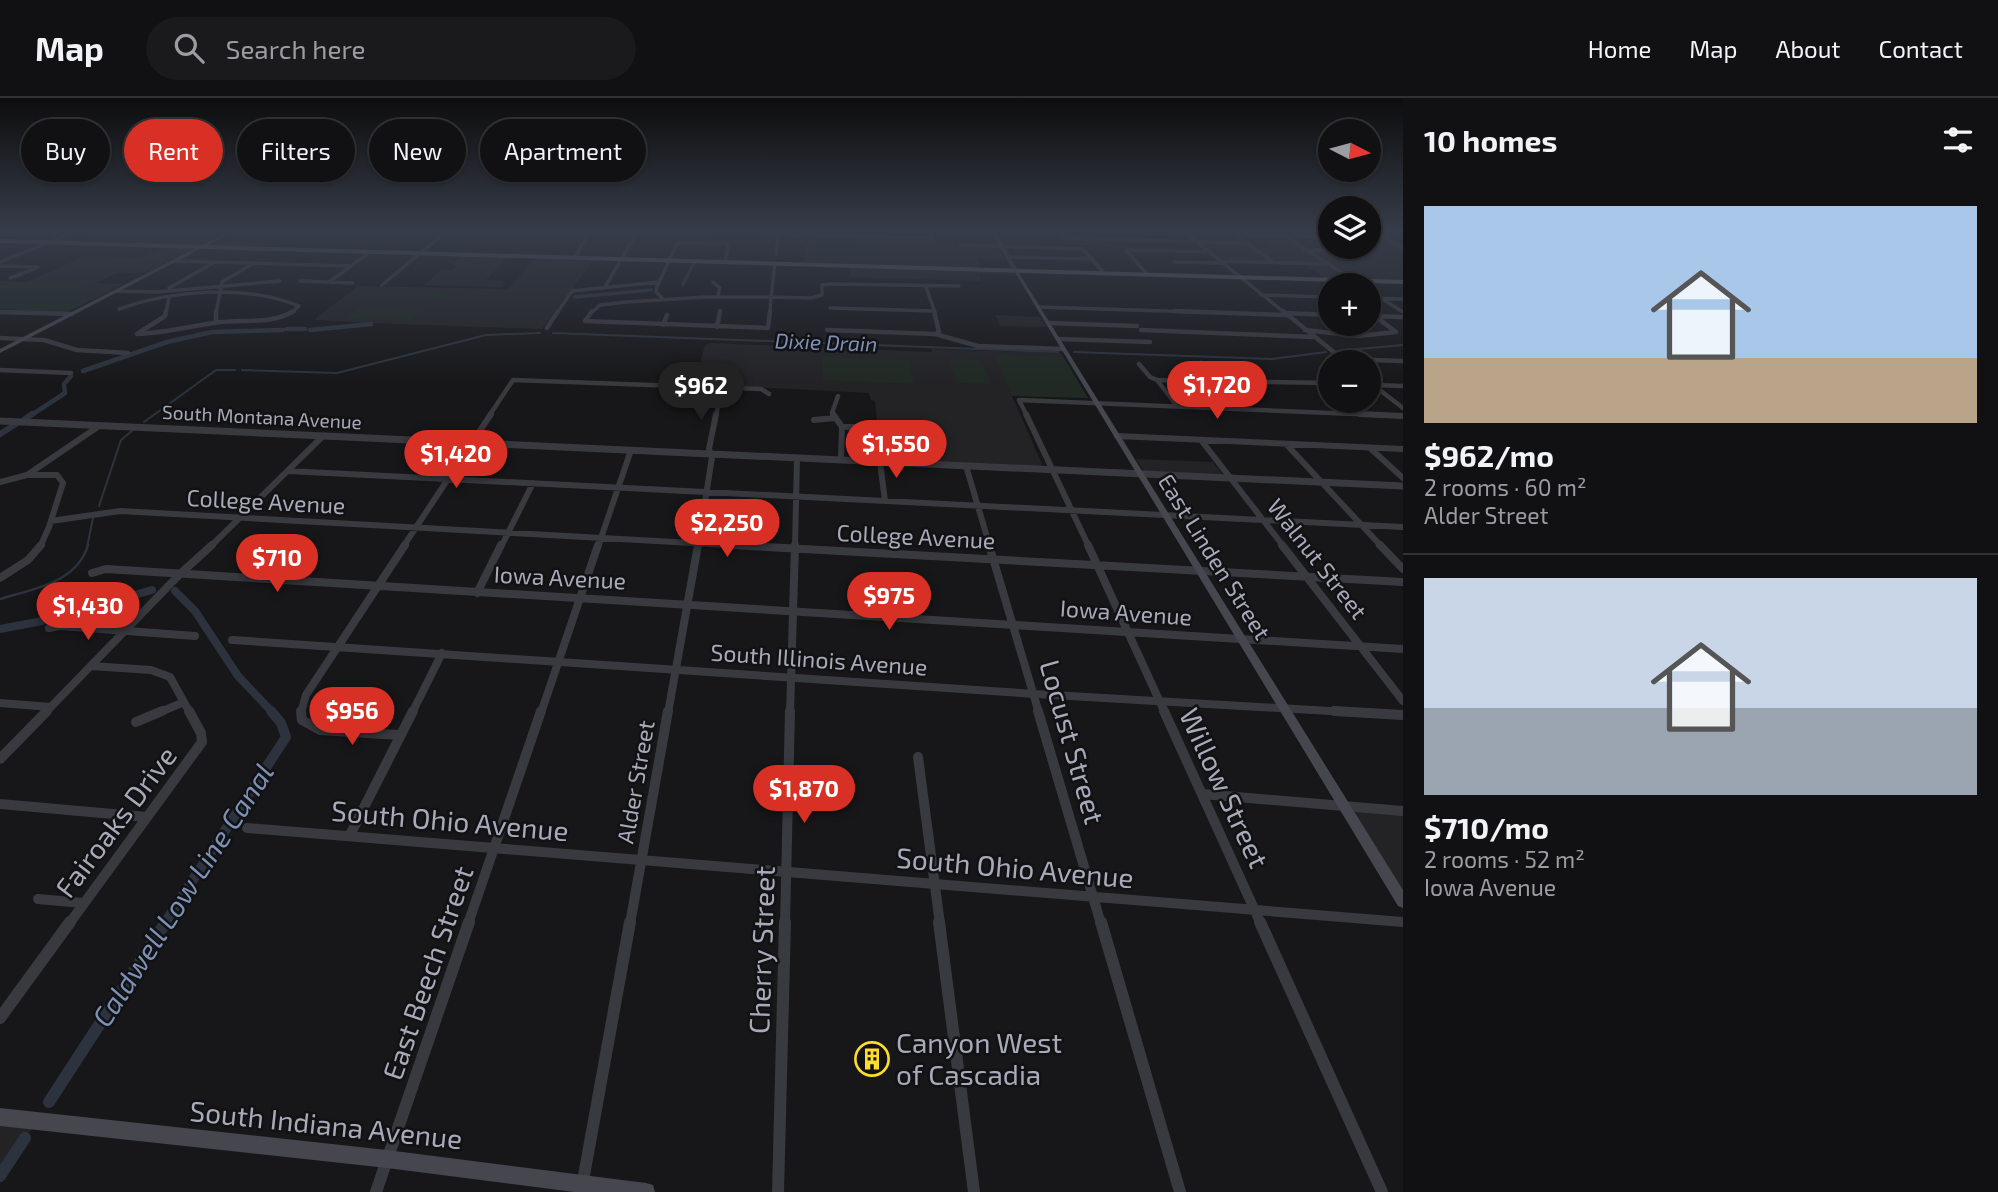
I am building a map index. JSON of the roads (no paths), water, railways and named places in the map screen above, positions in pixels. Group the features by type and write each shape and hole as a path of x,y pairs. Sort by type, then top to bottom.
{"main road":[{"path":"0,351 135,282"},
{"name":"East Linden Street","path":"1022,282 1403,902"},
{"name":"South Indiana Avenue","path":"0,1117 387,1159 582,1188 646,1192"}],"street":[{"path":"166,291 181,282"},
{"path":"221,285 225,282"},
{"path":"117,291 166,291 264,282"},
{"path":"330,282 353,283"},
{"path":"382,285 385,282"},
{"path":"605,287 608,282"},
{"path":"547,328 572,291 658,282"},
{"path":"659,282 656,292 662,298"},
{"path":"713,282 720,288 718,295"},
{"path":"773,282 772,297 768,327 585,321 600,305 662,298 718,295 772,297 821,297 822,285 825,284 959,286"},
{"path":"1245,282 1329,350"},
{"path":"216,322 216,299 221,292 221,285"},
{"path":"926,287 939,326 939,332 935,334"},
{"path":"168,298 174,290"},
{"path":"119,309 134,303 168,298 221,292 274,298 299,306 286,318 216,322 164,333 137,334 165,316 168,298 166,291"},
{"path":"1261,295 1318,297"},
{"path":"266,301 274,298"},
{"path":"1382,299 1403,299"},
{"path":"1382,299 1403,312"},
{"path":"876,301 878,310"},
{"path":"1038,307 1318,315"},
{"path":"831,308 934,311"},
{"path":"827,330 935,334 978,345 1150,342 1124,310"},
{"path":"717,327 720,311"},
{"path":"0,312 72,314"},
{"path":"663,325 667,315"},
{"path":"1381,317 1403,317"},
{"path":"1381,321 1396,332 1381,334"},
{"path":"1048,323 1313,337"},
{"path":"1305,330 1318,331"},
{"path":"0,338 55,342 77,351 128,353"},
{"path":"1381,361 1403,361"},
{"path":"1201,363 1222,380"},
{"path":"1139,364 1156,379 1177,406"},
{"path":"0,370 71,373"},
{"path":"1156,379 1318,383"},
{"path":"399,735 320,730 302,720 301,708 306,695 376,586 513,380 722,387 768,392"},
{"path":"1381,384 1403,386"},
{"name":"Alder Street","path":"582,1188 698,543 709,449 722,387"},
{"path":"1381,391 1403,408"},
{"path":"838,396 832,413 842,428 841,460"},
{"name":"Willow Street","path":"1096,402 1019,400 1072,510 1382,1192"},
{"path":"1096,402 1403,416"},
{"path":"814,419 834,418"},
{"name":"South Montana Avenue","path":"0,421 1403,486"},
{"path":"27,475 99,426"},
{"path":"842,428 858,427"},
{"path":"0,759 180,574 242,518 323,436"},
{"path":"1117,436 1403,449"},
{"name":"Walnut Street","path":"1201,440 1403,701"},
{"path":"1286,444 1403,569"},
{"path":"1370,448 1403,478"},
{"name":"East Beech Street","path":"376,1192 631,450"},
{"name":"Cherry Street","path":"778,1192 797,458"},
{"path":"880,462 885,501"},
{"name":"Locust Street","path":"966,466 1180,1192"},
{"path":"288,471 1403,527"},
{"path":"0,482 27,475 49,474 61,478 63,483 38,553 23,566 0,578"},
{"path":"477,593 533,483"},
{"name":"College Avenue","path":"51,521 120,511 1403,582"},
{"name":"Iowa Avenue","path":"92,573 106,569 1403,649"},
{"path":"49,628 60,626 195,636"},
{"name":"South Illinois Avenue","path":"232,640 1035,694 1403,715"},
{"path":"350,835 442,653"},
{"name":"Fairoaks Drive","path":"0,1018 4,1006 202,742 201,733 170,677 161,672 91,666"},
{"path":"136,722 184,702"},
{"path":"0,703 51,707"},
{"path":"918,757 974,1192"},
{"path":"1202,794 1403,811"},
{"path":"0,804 147,817"},
{"name":"South Ohio Avenue","path":"247,828 1094,899 1403,922"},
{"path":"38,899 83,903"}],"waterway":[{"name":"Caldwell Low Line Canal","path":"575,297 651,290"},
{"name":"Caldwell Low Line Canal","path":"310,330 371,324"},
{"name":"Caldwell Low Line Canal","path":"287,329 305,329"},
{"name":"Caldwell Low Line Canal","path":"83,371 167,342 212,332 283,330"},
{"name":"Dixie Drain","path":"242,370 337,373 486,335 540,333"},
{"name":"Dixie Drain","path":"553,333 1058,352"},
{"name":"Dixie Drain","path":"1348,350 1403,345"},
{"name":"Dixie Drain","path":"1074,352 1272,359 1318,353"},
{"name":"Dixie Drain","path":"144,422 216,370 235,370"},
{"name":"Caldwell Low Line Canal","path":"30,416 65,393 64,384 71,376"},
{"name":"Caldwell Low Line Canal","path":"25,419 32,414"},
{"name":"Caldwell Low Line Canal","path":"0,434 16,424"},
{"name":"Dixie Drain","path":"99,506 121,440 134,429"},
{"name":"Dixie Drain","path":"87,547 93,518"},
{"name":"Dixie Drain","path":"0,599 39,588 64,576 82,558 88,545"},
{"name":"Caldwell Low Line Canal","path":"0,629 42,621 152,590"},
{"name":"Caldwell Low Line Canal","path":"175,591 195,611 238,676 273,713"},
{"name":"Caldwell Low Line Canal","path":"164,924 286,737 281,723 271,711"},
{"name":"Caldwell Low Line Canal","path":"49,1102 166,922"},
{"name":"Caldwell Low Line Canal","path":"0,1176 25,1138"}],"place":[{"name":"Canyon West of Cascadia","path":"872,1059"}]}
